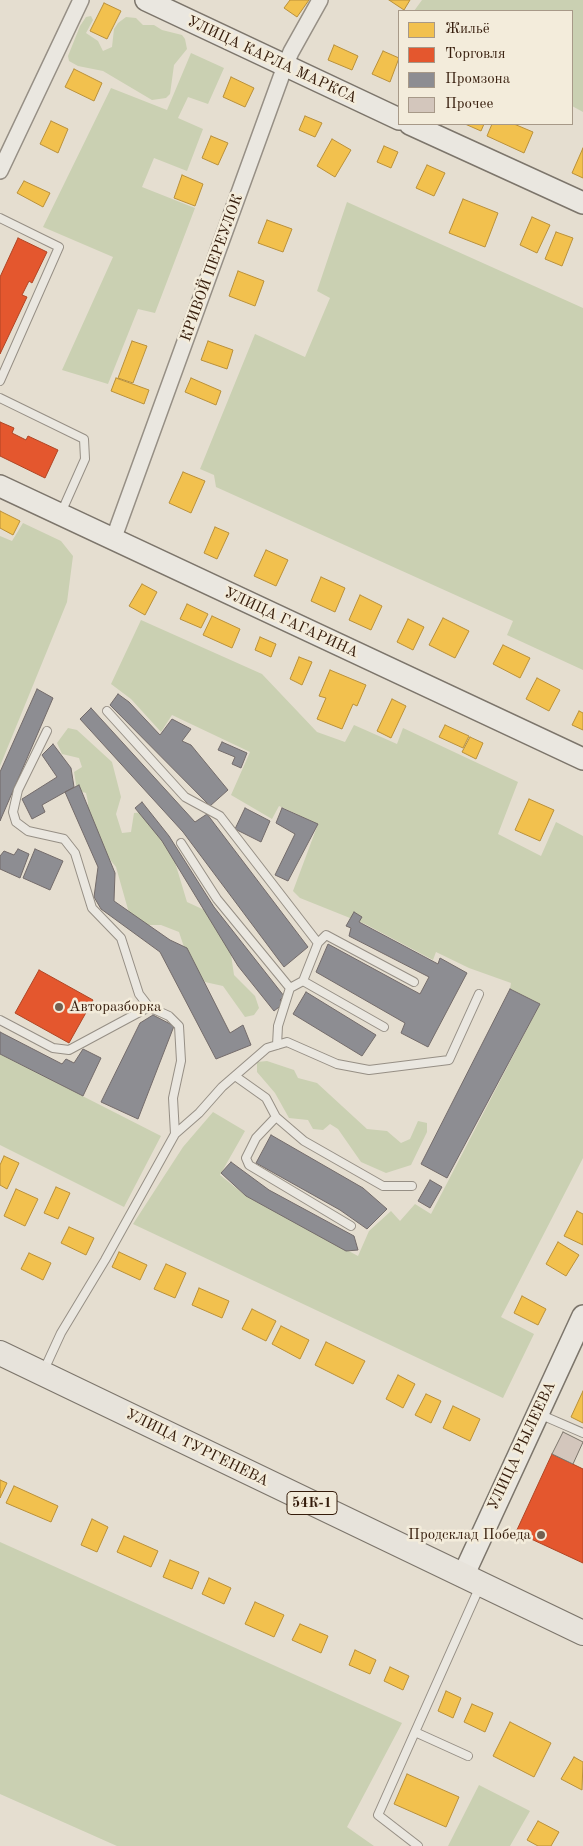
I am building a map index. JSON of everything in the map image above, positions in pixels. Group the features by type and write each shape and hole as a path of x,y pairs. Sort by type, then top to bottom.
{"main road":[{"name":"УЛИЦА ТУРГЕНЕВА","path":"0,1353 583,1632"}],"street":[{"path":"0,171 81,0"},
{"name":"УЛИЦА КАРЛА МАРКСА","path":"146,0 398,119"},
{"name":"КРИВОЙ ПЕРЕУЛОК","path":"113,540 285,66 320,0"},
{"path":"412,125 583,203"},
{"name":"УЛИЦА ГАГАРИНА","path":"0,486 583,759"},
{"name":"УЛИЦА РЫЛЕЕВА","path":"472,1580 538,1413 583,1316"}],"lane":[{"path":"0,218 59,247 0,381"},
{"path":"0,398 84,439 85,459 61,515"},
{"path":"106,711 185,797 220,816 318,943"},
{"path":"47,731 18,790 13,812 16,822 28,831 64,839 74,853 92,908 120,938 139,994 149,1007 169,1016 179,1026 181,1061 173,1098 176,1134"},
{"path":"181,843 216,899 290,988"},
{"path":"276,1045 278,1026 290,988 303,981 318,943 326,935 414,982"},
{"path":"303,981 384,1027"},
{"path":"42,1374 61,1333 105,1260 176,1134 235,1076 267,1048 287,1042 337,1064 369,1070 449,1060 479,994"},
{"path":"0,1020 53,1048 69,1050 149,1007"},
{"path":"235,1076 266,1098 276,1117 304,1141 382,1186 412,1186"},
{"path":"276,1117 256,1138 246,1158 249,1165 351,1226"},
{"path":"538,1413 583,1433"},
{"path":"418,1846 378,1815 414,1732 472,1580"},
{"path":"414,1732 468,1756"}],"green space":[{"path":"422,0 583,0 583,112 573,107 573,10 415,10"},
{"path":"91,16 93,20 86,33 98,41 103,51 112,47 114,29 126,17 136,18 143,25 154,25 162,30 182,35 187,49 174,65 170,94 166,98 152,100 103,71 78,66 69,61 68,56 80,26 86,17"},
{"path":"191,53 224,68 208,104 188,97 178,118 203,129 187,171 154,158 142,187 195,208 155,313 138,309 108,384 62,370 113,257 43,227 111,88 167,110"},
{"path":"347,202 583,308 583,670 507,635 513,621 216,487 214,475 200,469 255,334 305,357 330,298 317,291"},
{"path":"23,523 61,541 73,556 67,602 0,766 0,536 12,541"},
{"path":"141,620 262,674 317,732 345,742 354,725 397,744 403,728 518,782 498,834 541,856 556,822 583,836 583,1158 501,1317 534,1334 503,1398 133,1224 183,1147 213,1112 245,1131 220,1175 246,1196 358,1256 369,1231 391,1211 400,1221 415,1204 431,1214 540,1004 510,989 511,983 469,968 436,952 433,960 365,924 300,898 293,891 318,824 279,806 272,819 231,795 250,752 172,715 161,732 131,699 111,684"},
{"path":"68,728 77,730 112,762 121,797 116,814 122,833 131,832 134,813 144,812 168,839 187,902 213,914 230,948 234,975 255,996 259,1008 254,1015 245,1017 223,986 205,982 191,968 179,932 161,925 142,925 129,913 116,867 87,831 88,802 86,793 77,790 74,772 82,767 79,758 62,754 57,743"},
{"path":"0,1054 161,1136 124,1207 0,1145"},
{"path":"267,1061 294,1070 298,1078 317,1083 367,1129 387,1131 401,1143 410,1139 418,1121 427,1123 427,1132 411,1165 386,1173 361,1162 338,1129 330,1124 323,1130 313,1129 308,1120 289,1118 275,1093 257,1072 257,1062"},
{"path":"0,1542 402,1723 347,1827 374,1846 117,1846 0,1794"},
{"path":"479,1785 530,1811 510,1846 448,1846"}],"building: Жильё":[{"path":"290,0 309,0 297,17 284,8"},
{"path":"389,0 410,0 404,10"},
{"path":"104,3 121,11 107,39 90,31"},
{"path":"334,45 358,56 352,70 328,60"},
{"path":"383,51 398,58 390,82 372,74"},
{"path":"74,69 102,83 94,101 65,87"},
{"path":"231,77 254,88 245,107 223,97"},
{"path":"305,116 322,123 315,137 299,130"},
{"path":"51,121 68,129 58,153 40,144"},
{"path":"467,125 484,125 481,131"},
{"path":"492,125 516,125 533,132 524,153 487,136"},
{"path":"211,136 228,143 218,165 202,158"},
{"path":"332,139 351,150 335,177 317,166"},
{"path":"384,146 398,152 391,168 377,162"},
{"path":"583,148 583,178 572,173"},
{"path":"427,165 445,173 434,196 416,188"},
{"path":"182,175 203,184 195,206 174,198"},
{"path":"24,181 50,193 43,207 17,193"},
{"path":"463,199 498,213 485,247 449,233"},
{"path":"532,217 550,225 537,253 520,245"},
{"path":"267,220 292,229 283,252 258,243"},
{"path":"556,232 573,238 562,266 545,259"},
{"path":"238,271 264,281 255,306 229,296"},
{"path":"132,341 147,346 133,383 118,378"},
{"path":"208,341 233,350 227,369 201,360"},
{"path":"116,378 149,390 144,404 111,391"},
{"path":"191,378 221,391 216,405 185,392"},
{"path":"183,472 205,481 191,513 169,503"},
{"path":"0,511 20,521 13,535 0,528"},
{"path":"215,527 229,533 217,559 204,553"},
{"path":"266,550 288,560 276,586 254,576"},
{"path":"321,577 345,588 335,612 311,601"},
{"path":"142,584 157,592 145,615 129,606"},
{"path":"360,595 382,606 371,630 349,620"},
{"path":"187,604 208,614 201,628 180,619"},
{"path":"212,616 240,629 232,648 203,635"},
{"path":"443,618 469,631 455,658 429,645"},
{"path":"408,619 424,627 413,650 397,642"},
{"path":"260,637 276,644 271,657 255,650"},
{"path":"503,645 530,658 520,678 493,664"},
{"path":"299,657 312,662 302,685 290,679"},
{"path":"330,670 366,685 357,706 353,704 342,729 317,719 326,698 319,696"},
{"path":"537,678 560,690 549,711 526,699"},
{"path":"392,699 406,706 391,738 377,731"},
{"path":"579,711 583,713 583,730 572,725"},
{"path":"445,725 469,736 463,748 439,737"},
{"path":"470,737 483,743 476,759 462,752"},
{"path":"529,799 554,810 540,841 515,830"},
{"path":"4,1156 19,1163 7,1189 0,1185 0,1165"},
{"path":"56,1187 70,1193 58,1219 44,1213"},
{"path":"16,1189 38,1199 25,1226 4,1216"},
{"path":"577,1211 583,1214 583,1245 564,1236"},
{"path":"69,1227 94,1238 86,1255 61,1243"},
{"path":"558,1242 579,1255 566,1276 546,1264"},
{"path":"119,1252 147,1265 140,1280 112,1267"},
{"path":"29,1253 51,1263 43,1280 21,1269"},
{"path":"166,1264 186,1273 175,1298 154,1289"},
{"path":"199,1288 229,1301 222,1318 192,1305"},
{"path":"522,1296 546,1309 538,1325 514,1313"},
{"path":"252,1309 276,1321 266,1341 242,1329"},
{"path":"281,1326 309,1340 300,1359 272,1344"},
{"path":"326,1342 365,1361 353,1384 315,1365"},
{"path":"398,1375 415,1384 403,1408 386,1399"},
{"path":"583,1391 583,1423 571,1417"},
{"path":"426,1394 441,1401 431,1423 415,1415"},
{"path":"453,1406 480,1419 470,1441 443,1428"},
{"path":"0,1480 7,1483 0,1498"},
{"path":"14,1486 58,1506 51,1522 6,1503"},
{"path":"92,1519 108,1527 97,1552 81,1545"},
{"path":"124,1536 158,1551 151,1567 117,1552"},
{"path":"170,1560 199,1572 192,1589 163,1577"},
{"path":"209,1578 231,1588 224,1604 202,1594"},
{"path":"255,1602 284,1615 274,1637 245,1624"},
{"path":"300,1624 328,1636 321,1653 292,1640"},
{"path":"355,1650 376,1660 370,1674 349,1665"},
{"path":"390,1667 409,1676 403,1690 384,1681"},
{"path":"446,1691 461,1698 453,1718 438,1711"},
{"path":"472,1704 493,1713 485,1732 464,1722"},
{"path":"510,1722 551,1743 534,1777 493,1756"},
{"path":"574,1757 583,1762 582,1790 561,1779"},
{"path":"407,1774 459,1797 446,1827 394,1804"},
{"path":"538,1821 559,1832 551,1846 538,1846 527,1840"}],"building: Торговля":[{"path":"18,238 47,252 32,283 29,281 22,295 27,297 0,354 0,277"},
{"path":"0,422 14,428 12,433 26,440 28,436 58,450 45,478 0,456"},
{"path":"39,970 93,1000 69,1043 15,1013"},
{"path":"552,1454 583,1469 583,1563 516,1532"}],"building: Промзона":[{"path":"37,689 53,698 0,821 0,772"},
{"path":"118,694 129,702 160,735 172,719 191,729 182,741 191,745 228,790 210,806 110,705"},
{"path":"91,708 195,822 207,814 308,947 284,967 183,832 80,719"},
{"path":"222,742 247,753 241,768 232,764 235,757 218,750"},
{"path":"53,744 71,768 74,787 42,805 45,812 32,819 22,799 57,777 42,755"},
{"path":"79,785 115,873 114,901 170,940 187,948 230,1033 243,1025 251,1045 216,1059 160,952 101,909 94,897 98,867 65,792"},
{"path":"142,802 169,836 214,907 284,996 280,1000 283,1004 274,1011 238,966 162,841 135,808"},
{"path":"245,808 270,821 261,842 235,829"},
{"path":"282,808 318,824 288,881 275,875 295,834 276,823"},
{"path":"18,849 29,854 20,878 0,869 0,856 4,851 14,855"},
{"path":"35,849 63,861 50,890 23,878"},
{"path":"354,912 362,917 359,922 438,964 440,958 467,973 428,1047 401,1033 405,1023 316,972 328,944 420,994 429,977 349,936 351,928 346,926"},
{"path":"510,989 540,1004 447,1178 421,1164"},
{"path":"306,992 376,1035 362,1056 293,1014"},
{"path":"153,1015 174,1026 138,1119 101,1102 140,1023"},
{"path":"0,1032 62,1064 66,1059 74,1063 83,1049 101,1058 83,1096 0,1054"},
{"path":"271,1135 363,1188 387,1209 367,1229 340,1210 256,1163"},
{"path":"231,1162 269,1190 354,1236 358,1250 346,1251 246,1196 221,1173"},
{"path":"430,1180 442,1187 430,1208 418,1201"}],"building: Прочее":[{"path":"563,1432 583,1442 573,1464 552,1454"}],"place":[{"name":"Авторазборка","path":"59,1007"},
{"name":"Продсклад Победа","path":"541,1535"}]}
